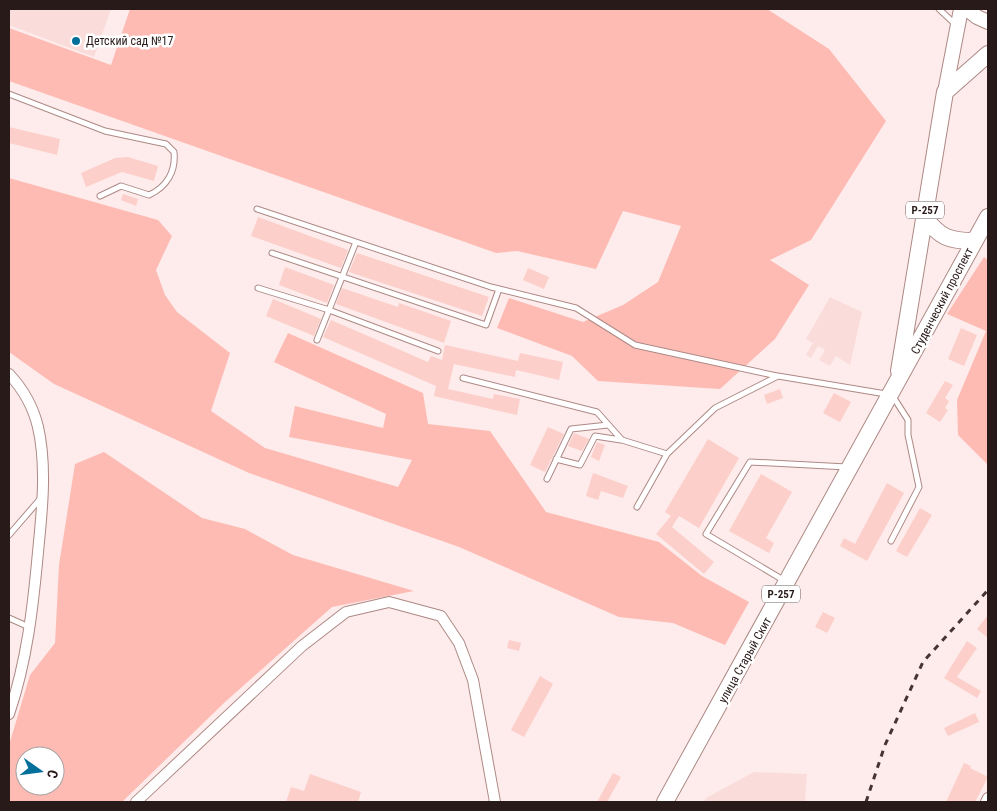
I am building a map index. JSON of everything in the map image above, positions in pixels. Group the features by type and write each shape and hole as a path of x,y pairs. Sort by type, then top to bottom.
{"highway":[{"path":"945,92 988,54"},
{"name":"Р-257","path":"894,390 945,92"},
{"name":"Р-257","path":"924,217 937,233 955,241 974,241"},
{"name":"Студенческий проспект","path":"894,390 988,217"},
{"name":"улица Старый Скит","path":"665,802 894,390"}],"main road":[{"path":"945,92 961,9"},
{"path":"967,9 977,17 988,22"}],"street":[{"path":"9,374 28,400 37,425 41,446 43,496 30,627 9,714"},
{"path":"136,802 302,646 346,612 389,602 441,616 459,643 473,680 495,802"},
{"path":"986,802 988,798"}],"lane":[{"path":"939,9 957,26"},
{"path":"9,94 105,130 166,144 174,152 176,164 161,189 149,195 121,186 100,196"},
{"path":"257,209 499,289 576,308 635,345 778,376 894,390 908,420 908,435 919,487 890,541"},
{"path":"317,340 356,242"},
{"path":"272,253 343,275 486,325 499,289"},
{"path":"258,288 329,310 438,351"},
{"path":"637,507 667,454 715,408 778,376"},
{"path":"463,378 598,412 622,440"},
{"path":"547,479 571,429 608,425"},
{"path":"556,459 580,465 595,436 622,440 667,454"},
{"path":"788,583 706,534 750,462 852,467"},
{"path":"9,535 43,496"},
{"path":"9,618 30,627"}],"shaded area":[{"name":"Детский сад №17","path":"9,9 111,9 94,57 9,25"},
{"path":"130,9 767,9 829,49 886,121 811,240 770,260 809,285 775,339 720,389 598,381 572,356 497,328 509,298 583,322 623,305 658,282 681,226 623,211 596,269 517,251 496,253 9,81 9,28 111,65"},
{"path":"9,178 158,220 172,236 156,270 165,295 177,312 230,353 211,411 265,448 398,487 412,460 289,437 295,406 383,428 386,414 274,362 288,333 423,393 428,424 490,431 546,512 659,542 702,576 749,602 725,645 673,623 619,617 459,547 249,473 54,384 9,352"},
{"path":"984,257 988,260 988,465 958,435 957,400 986,331 947,314"},
{"path":"830,297 862,312 850,365 836,356 830,366 819,360 825,350 818,346 811,358 806,355 813,343 806,339"},
{"path":"104,452 202,518 245,529 293,555 414,591 332,607 225,702 122,802 9,802 9,745 30,675 55,643 59,565 75,464"},
{"path":"754,772 807,774 805,802 704,802 706,798"}],"building":[{"path":"9,127 60,139 57,155 9,143"},
{"path":"128,157 158,166 154,181 122,172 86,187 81,173 115,158"},
{"path":"123,194 138,199 136,206 121,200"},
{"path":"258,217 348,250 341,268 251,236"},
{"path":"357,253 489,297 482,316 349,272"},
{"path":"285,267 334,285 327,303 279,285"},
{"path":"528,268 549,277 544,289 523,280"},
{"path":"342,288 398,307 399,303 451,321 444,343 336,304"},
{"path":"273,299 321,319 314,336 266,316"},
{"path":"331,320 428,362 431,356 442,360 445,345 518,361 520,353 563,362 559,380 516,370 515,377 454,364 448,389 493,399 494,394 520,399 517,415 434,396 436,386 323,337"},
{"path":"961,328 977,335 964,366 948,359"},
{"path":"945,381 953,385 945,398 949,401 945,408 948,410 940,422 926,413"},
{"path":"780,389 783,398 767,404 764,395"},
{"path":"834,393 851,402 840,422 823,413"},
{"path":"548,427 564,434 545,472 530,465"},
{"path":"574,433 589,439 582,451 568,446"},
{"path":"708,439 739,458 699,528 679,516 672,527 714,562 704,574 656,534 671,516 665,512"},
{"path":"597,442 605,445 599,461 591,457"},
{"path":"593,473 628,486 623,498 601,491 598,500 586,496"},
{"path":"761,474 792,492 766,538 774,543 769,553 729,531"},
{"path":"887,483 904,493 867,561 840,546 844,538 855,544"},
{"path":"920,508 932,515 907,557 896,551"},
{"path":"823,612 835,618 827,633 815,627"},
{"path":"988,615 988,638 977,629"},
{"path":"509,640 521,643 519,651 507,648"},
{"path":"967,641 977,648 957,677 981,691 977,698 944,678"},
{"path":"540,676 553,684 524,737 511,730"},
{"path":"975,713 979,722 948,736 944,728"},
{"path":"964,763 988,777 975,802 946,802"},
{"path":"613,773 621,777 607,802 597,802"},
{"path":"310,774 361,792 358,802 286,802 291,787 304,791"}],"railway":[{"path":"866,802 885,745 923,662 988,590"}],"place":[{"name":"Детский сад №17","path":"76,41"}]}
